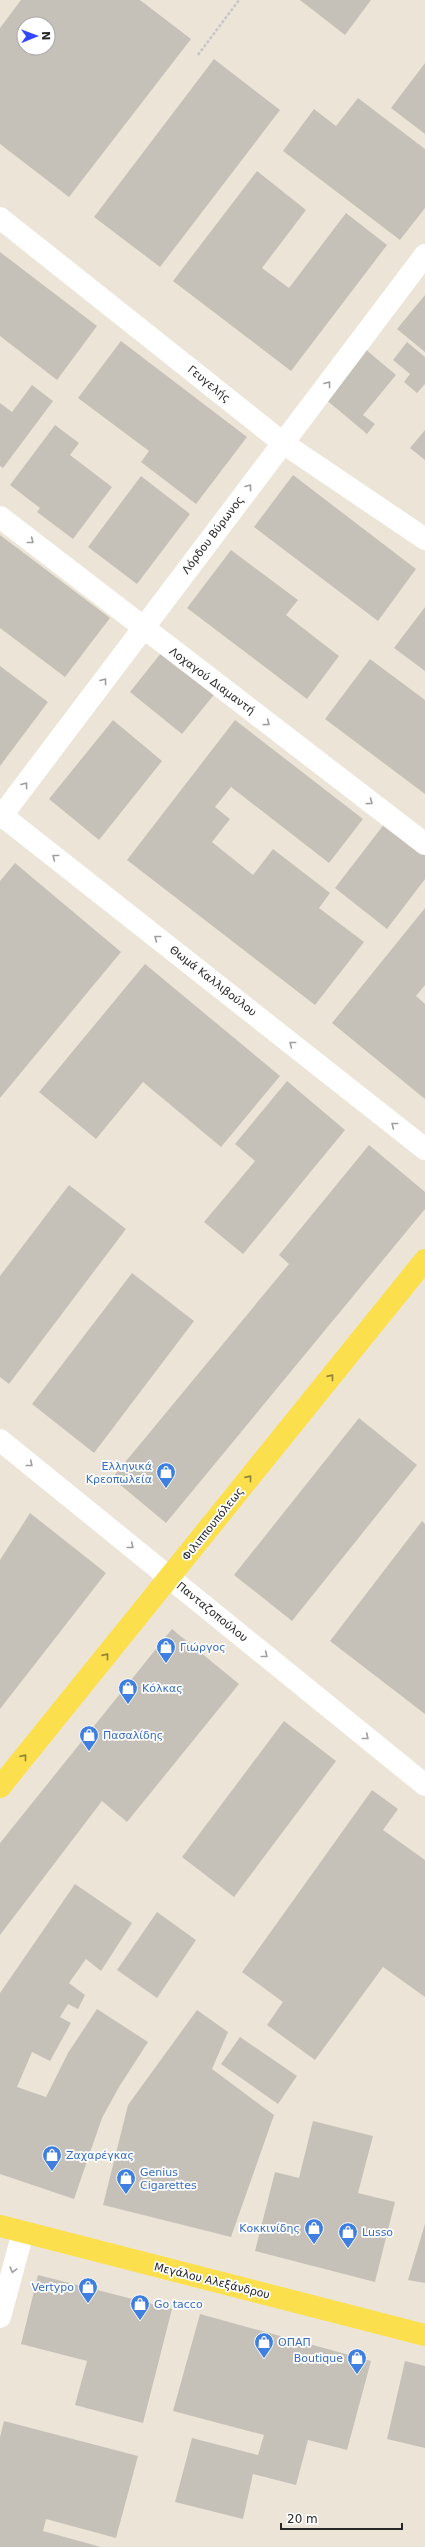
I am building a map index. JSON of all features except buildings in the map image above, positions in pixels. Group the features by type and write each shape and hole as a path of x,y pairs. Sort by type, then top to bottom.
{"main road":[{"name":"Φιλιππουπόλεως","path":"0,1787 425,1260"},
{"name":"Μεγάλου Αλεξάνδρου","path":"0,2226 425,2335"}],"street":[{"name":"Γευγελής","path":"0,218 283,443 425,539"},
{"name":"Λόρδου Βύρωνος","path":"1,816 425,254"},
{"name":"Λοχαγού Διαμαντή","path":"0,517 425,844"},
{"name":"Θωμά Καλλιβούλου","path":"1,816 425,1149"},
{"name":"Πανταζοπούλου","path":"0,1440 425,1784"},
{"path":"0,2318 23,2232"}],"path":[{"path":"198,55 239,0"}],"place":[{"name":"Ελληνικά Κρεοπωλεία","path":"166,1489"},
{"name":"Γιώργος","path":"166,1664"},
{"name":"Κόλκας","path":"128,1705"},
{"name":"Πασαλίδης","path":"89,1752"},
{"name":"Ζαχαρέγκας","path":"52,2172"},
{"name":"Genius Cigarettes","path":"126,2195"},
{"name":"Κοκκινίδης","path":"314,2245"},
{"name":"Lusso","path":"348,2249"},
{"name":"Vertypo","path":"88,2304"},
{"name":"Go tacco","path":"140,2321"},
{"name":"ΟΠΑΠ","path":"264,2359"},
{"name":"Boutique","path":"357,2375"}]}
